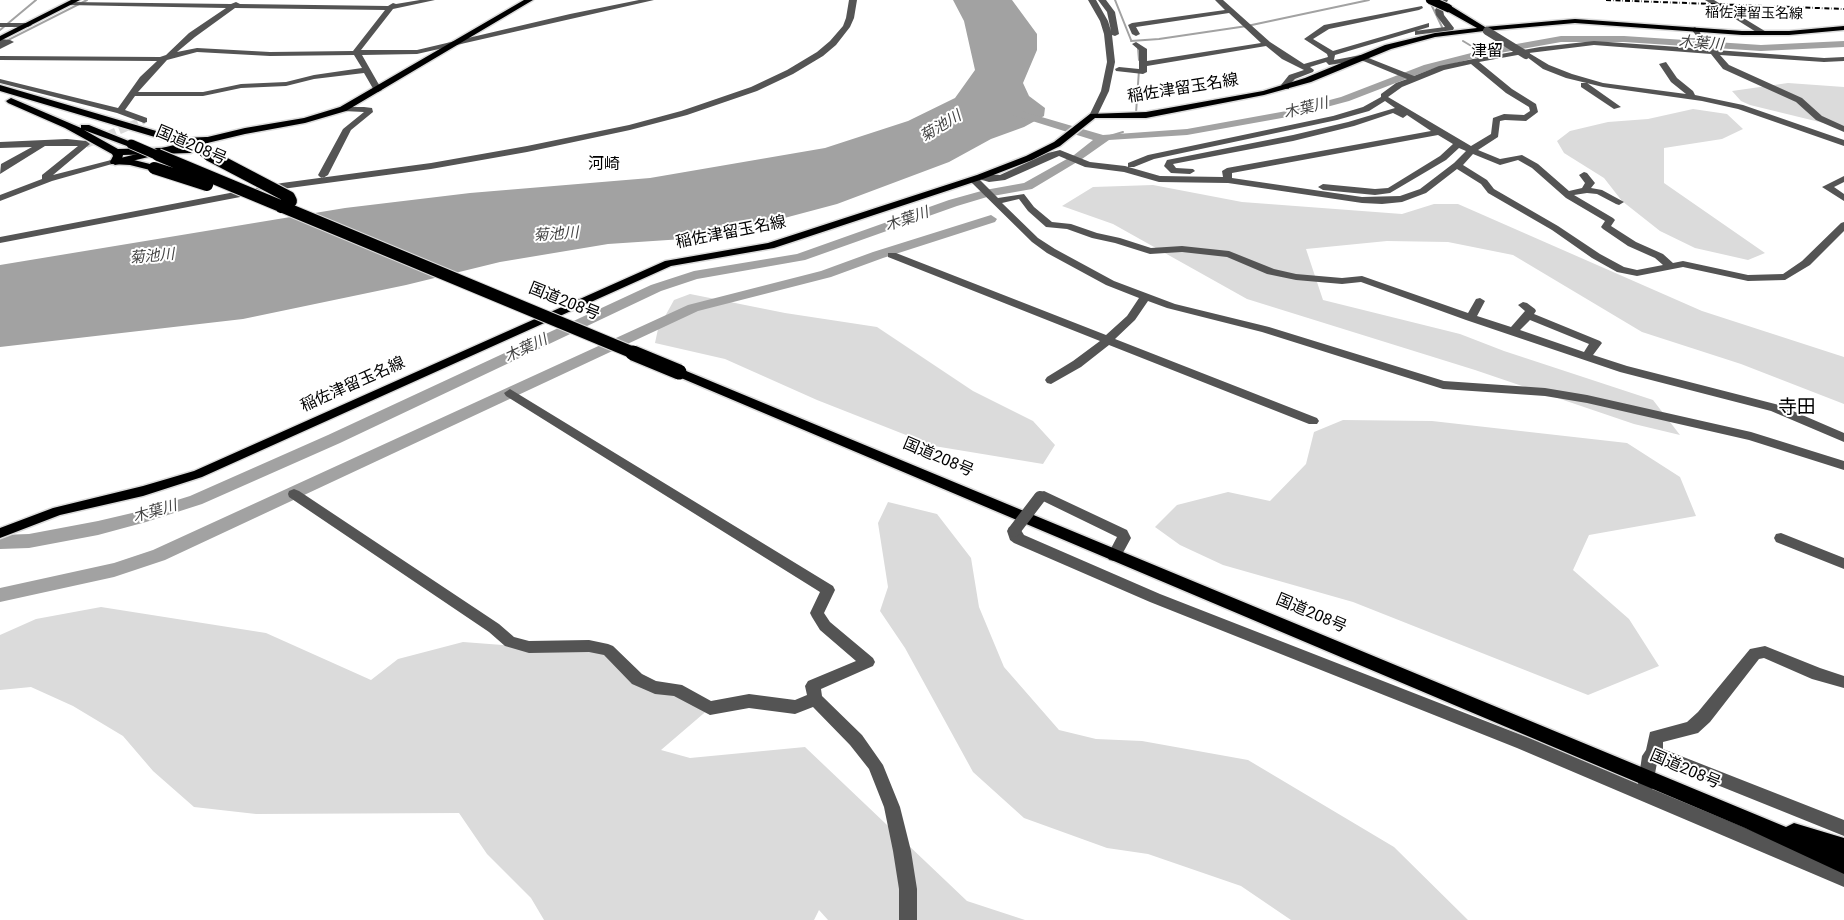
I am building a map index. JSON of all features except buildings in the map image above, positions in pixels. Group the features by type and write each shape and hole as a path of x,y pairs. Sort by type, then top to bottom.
{"highway":[{"name":"国道208号","path":"0,88 27,104 131,144 679,372 1114,556 1648,777 1752,821 1844,864"},
{"name":"国道208号","path":"0,98 14,97"},
{"path":"14,97 178,141 207,140"},
{"path":"14,97 68,126 115,157 154,168 289,215 308,219"},
{"path":"154,168 151,160 164,146 165,141 159,135"},
{"path":"200,151 200,145 207,140"},
{"path":"115,157 159,151 200,151 289,197 291,201 282,207"},
{"name":"国道208号","path":"1752,821 1844,848"}],"main road":[{"path":"159,151 305,120 343,109 529,0"},
{"path":"1430,0 1486,30"},
{"path":"0,40 72,2"},
{"name":"稲佐津留玉名線","path":"1,533 58,511 150,489 198,474 648,271 668,264 770,246 979,181 1029,158 1070,135 1093,116 1161,113 1286,87 1388,47 1435,36 1486,30 1574,21 1697,31 1764,33 1811,32 1844,28"}],"street":[{"path":"356,52 388,8 399,0"},
{"path":"72,2 238,3 388,8 431,0"},
{"path":"0,58 160,59 197,50 270,54 417,52 570,16 650,0"},
{"path":"1092,0 1105,24 1111,62 1106,89 1093,116"},
{"path":"1104,0 1110,12 1119,59 1118,76"},
{"path":"1219,0 1267,44 1285,57 1307,68 1339,60 1363,58 1412,78"},
{"path":"1408,35 1450,28 1440,15 1439,10 1444,0"},
{"path":"1709,0 1764,33"},
{"path":"1,240 282,186 407,170 528,149 684,113 732,98 790,72 833,43 846,27 853,1"},
{"path":"169,56 192,35 238,3"},
{"path":"1332,54 1308,39 1327,28 1417,4 1426,25"},
{"path":"1136,34 1132,25 1230,11"},
{"path":"1105,24 1108,22 1110,12"},
{"path":"0,25 28,25"},
{"path":"1388,47 1424,28 1426,25"},
{"path":"1286,87 1285,85 1292,77 1307,68 1330,59 1332,54 1426,25"},
{"path":"1486,30 1546,67 1569,76 1603,85 1740,107 1843,142"},
{"path":"1697,31 1726,67 1799,100 1818,118 1844,129"},
{"path":"0,40 10,42 0,47"},
{"path":"1131,165 1151,157 1366,110 1385,98 1384,96 1392,89 1412,78 1442,68 1540,48 1594,43 1824,60 1844,59"},
{"path":"1136,44 1143,49 1141,69"},
{"path":"1106,89 1118,76 1141,69 1267,44"},
{"path":"356,52 378,90"},
{"path":"120,111 143,79 163,60 160,59"},
{"path":"1228,176 1353,199 1382,201 1402,198 1423,191 1457,165 1472,150 1495,135 1496,120 1504,117 1526,118 1534,109 1473,61"},
{"path":"1663,64 1674,80 1690,93 1691,98"},
{"path":"132,94 203,94 241,86 286,84 314,77 367,70"},
{"path":"1724,75 1737,73"},
{"path":"1569,76 1617,106"},
{"path":"0,81 120,111 144,120"},
{"path":"1385,98 1458,144 1500,162 1520,157 1535,166 1567,194 1610,220 1606,227 1618,236 1659,256 1670,266"},
{"path":"323,176 347,128 369,112 369,110 364,109 343,109"},
{"path":"1425,123 1418,123 1394,110 1351,124 1293,138 1170,162 1168,166 1174,170 1375,192 1386,191 1396,187 1443,158 1458,144"},
{"path":"979,181 998,179 1051,155 1060,153 1085,164 1125,169 1165,180 1228,176 1439,132"},
{"path":"0,145 67,142 86,144 46,177 0,196"},
{"path":"0,171 4,166 43,144"},
{"path":"0,196 115,157"},
{"path":"1085,164 1131,165 1165,180"},
{"path":"1457,165 1484,182 1490,191 1528,211 1596,256 1621,270 1637,273 1682,264 1748,278 1784,277 1806,263 1844,225"},
{"path":"1,240 40,229 178,200 323,176 407,170"},
{"path":"1584,175 1590,183 1585,190"},
{"path":"1844,179 1827,187 1844,198"},
{"path":"979,181 1034,240 1110,283 1171,306 1284,334 1443,385 1545,392 1587,399 1751,436 1844,466"},
{"path":"1567,194 1585,190 1599,192 1619,202"},
{"path":"996,201 1021,196 1031,209 1049,225 1068,226 1095,236 1117,240 1150,251 1182,249 1230,254 1271,272 1296,277 1342,281 1362,280 1470,318 1633,371 1776,408 1844,438"},
{"path":"892,255 1313,421"},
{"path":"1051,380 1077,364 1107,340 1131,318 1145,297"},
{"path":"1470,318 1480,301"},
{"path":"1513,332 1526,310 1596,343 1587,356"},
{"path":"510,393 828,590 817,614 825,626 868,662 813,686 815,699 856,740 875,765 892,807 902,851 908,889 908,920"},
{"path":"294,494 494,628 510,642 529,647 589,646 608,650 637,679 655,687 677,690 710,708 749,700 795,707 815,699"},
{"path":"1114,556 1124,538 1122,534 1044,496 1040,497 1014,531 1015,536 1019,540 1155,598 1490,730 1844,878"},
{"path":"1780,538 1844,564"},
{"path":"1645,794 1648,761 1650,756 1654,754 1656,737 1692,728 1704,717 1755,653 1765,652 1817,674 1844,682"},
{"path":"1654,754 1844,828"}],"shaded area":[{"path":"1788,83 1844,87 1844,128 1750,105 1741,101 1732,91"},
{"path":"1693,109 1727,114 1743,129 1722,139 1664,148 1664,183 1765,253 1748,260 1695,248 1660,231 1622,201 1604,178 1564,153 1557,141 1570,131 1608,122 1648,119"},
{"path":"1153,185 1242,202 1402,214 1434,204 1458,204 1702,311 1844,357 1844,404 1741,364 1642,332 1513,255 1448,242 1387,241 1306,249 1323,300 1460,334 1504,351 1653,400 1680,435 1634,424 1475,370 1247,299 1113,224 1062,206 1093,187"},
{"path":"690,294 785,313 877,327 973,391 1033,421 1055,445 1043,464 934,446 817,400 725,359 655,343 658,329 674,300"},
{"path":"1343,420 1432,421 1627,443 1680,477 1696,516 1589,535 1573,570 1629,619 1659,666 1588,695 1353,602 1223,565 1180,545 1155,527 1177,505 1228,492 1270,501 1306,464 1314,432"},
{"path":"888,502 937,514 971,558 979,607 1004,667 1059,730 1096,739 1142,741 1248,760 1394,847 1468,920 1291,920 1241,886 1148,854 1107,848 1024,818 973,772 905,648 880,611 888,587 878,523"},
{"path":"101,607 266,633 371,680 398,659 463,642 608,650 637,679 710,708 661,750 690,758 805,747 967,901 1025,920 828,920 819,910 814,920 544,920 531,898 487,854 459,813 256,814 194,807 153,771 123,736 73,706 31,687 0,690 0,635 36,619"}],"water":[{"name":"菊池川","path":"953,0 1012,0 1037,34 1037,50 1023,83 1029,96 1045,108 1044,116 1024,127 991,139 949,162 837,204 713,237 608,244 500,262 406,285 243,319 0,347 0,265 345,208 470,193 650,178 825,148 908,121 955,98 975,70 964,21"}],"waterway":[{"path":"0,30 36,0"},
{"path":"0,44 87,0"},
{"path":"1115,0 1131,40"},
{"path":"1131,41 1159,39 1247,26 1369,0"},
{"path":"1431,4 1442,27"},
{"name":"木葉川","path":"0,542 29,541 98,528 146,516 196,500 334,439 656,288 694,275 800,257 953,203 985,194 1028,186 1078,157 1100,140 1107,137 1187,132 1293,113 1345,99 1428,67 1483,53 1561,39 1624,39 1761,48 1844,44"},
{"path":"1463,41 1483,53"},
{"path":"1138,48 1139,60"},
{"path":"1136,113 1139,70"},
{"path":"1017,113 1087,135 1103,138"},
{"name":"木葉川","path":"1103,138 1123,132"},
{"path":"0,595 114,570 159,555 693,308 826,274 878,255 991,219"}],"tunnel":[{"path":"86,144 144,120"}],"railway":[{"path":"1606,0 1844,9"}],"district":[{"name":"津留","path":"1487,52"},
{"name":"河崎","path":"604,165"},
{"name":"寺田","path":"1797,408"}]}
